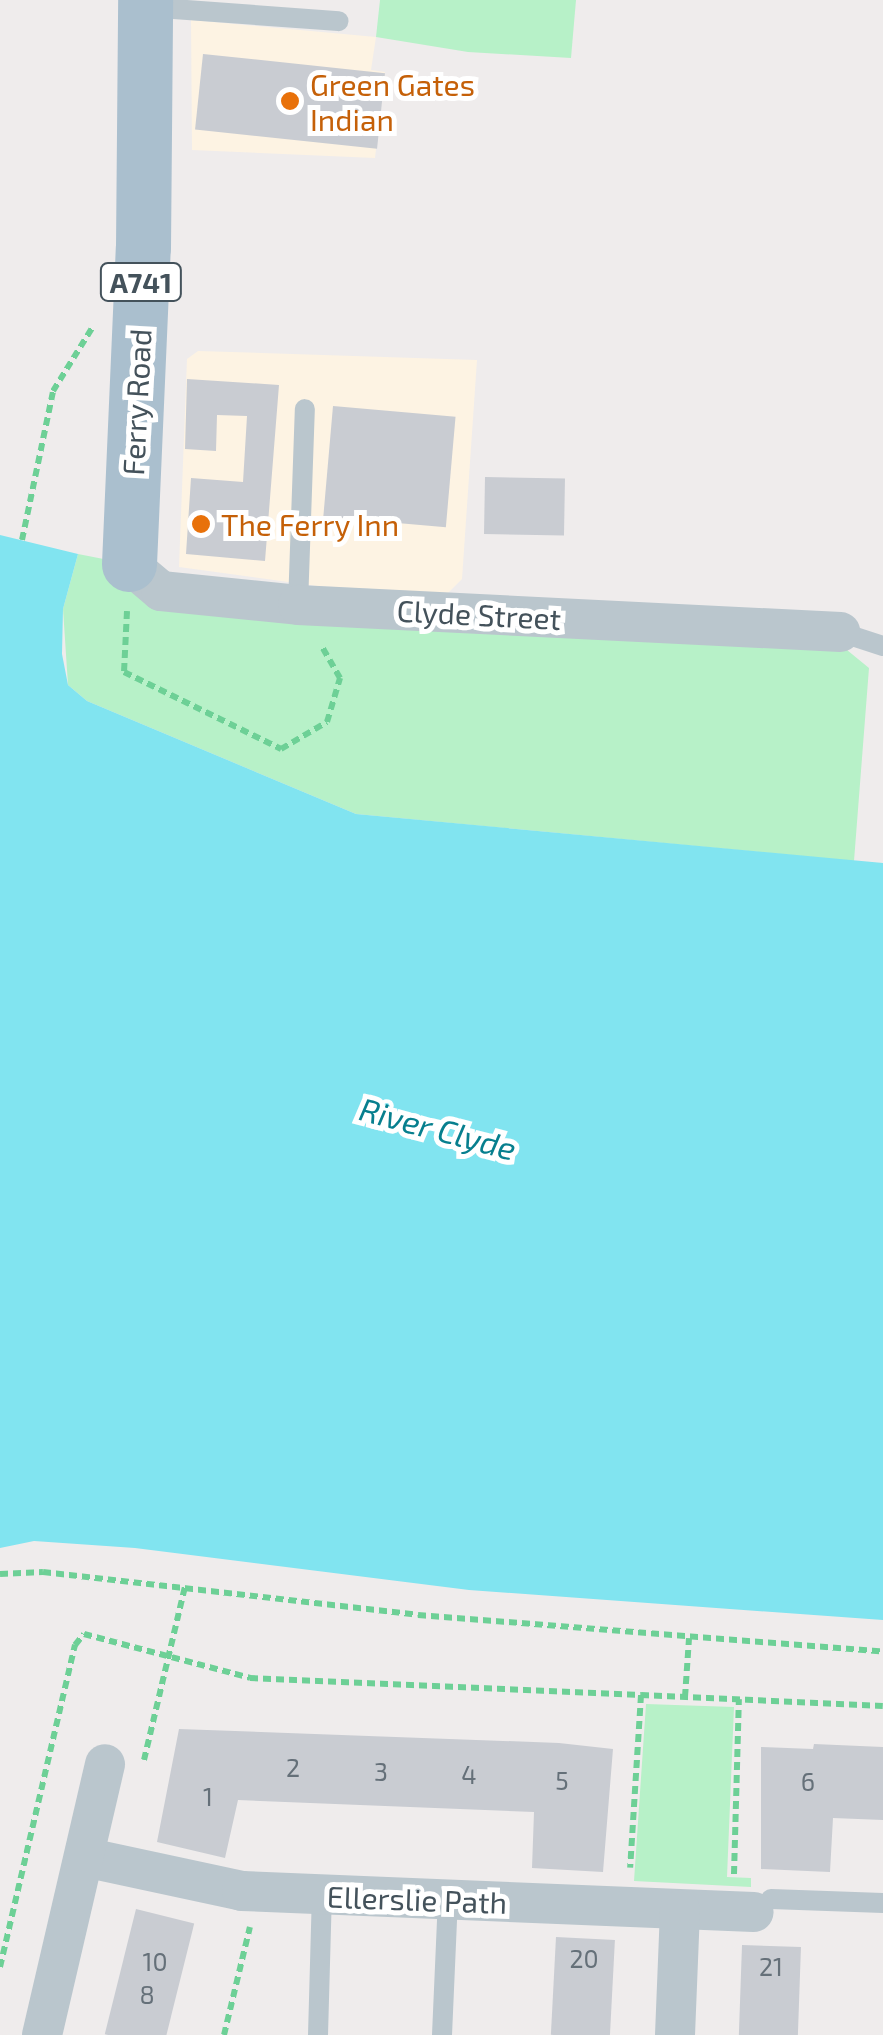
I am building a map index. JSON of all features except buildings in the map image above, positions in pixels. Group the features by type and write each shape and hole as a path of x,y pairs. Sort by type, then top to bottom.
{"main road":[{"name":"Ferry Road","path":"128,564 142,246 144,3"}],"street":[{"name":"Clyde Street","path":"128,564 162,592 298,605 840,632"},
{"path":"42,2035 105,1764"},
{"name":"Ellerslie Path","path":"84,1857 258,1892 680,1910 756,1895"},
{"path":"675,2035 680,1910"}],"lane":[{"path":"144,3 338,21"},
{"path":"298,605 305,409"},
{"path":"840,632 883,646"},
{"path":"318,2035 322,1895"},
{"name":"Ellerslie Path","path":"756,1895 883,1903"},
{"path":"442,2035 448,1900"}],"path":[{"path":"22,540 53,391 102,311"},
{"path":"128,564 124,672 281,749 327,722 340,678 298,605"},
{"path":"0,1574 42,1572 418,1616 883,1652"},
{"path":"168,1655 185,1586"},
{"path":"0,1967 78,1636 92,1634 262,1679 883,1706"},
{"path":"685,1697 689,1638"},
{"path":"628,1907 641,1695"},
{"path":"739,1700 732,1874 756,1895"},
{"path":"224,2035 258,1892"}],"shaded area":[{"path":"191,20 376,37 371,70 385,72 375,158 192,150"},
{"path":"198,351 477,360 462,579 448,593 317,586 179,567 187,359"}],"green space":[{"path":"380,0 576,0 571,58 468,52 376,37"},
{"path":"78,554 129,564 162,591 847,650 869,668 854,861 356,814 87,701 68,685 63,609"},
{"path":"646,1704 734,1707 727,1877 751,1878 751,1887 634,1881"}],"water":[{"name":"River Clyde","path":"0,535 78,554 63,609 62,654 68,685 87,701 356,814 883,863 883,1620 469,1590 135,1548 34,1541 0,1548"}],"place":[{"name":"Green Gates Indian","path":"290,101"},
{"name":"The Ferry Inn","path":"201,524"}]}
